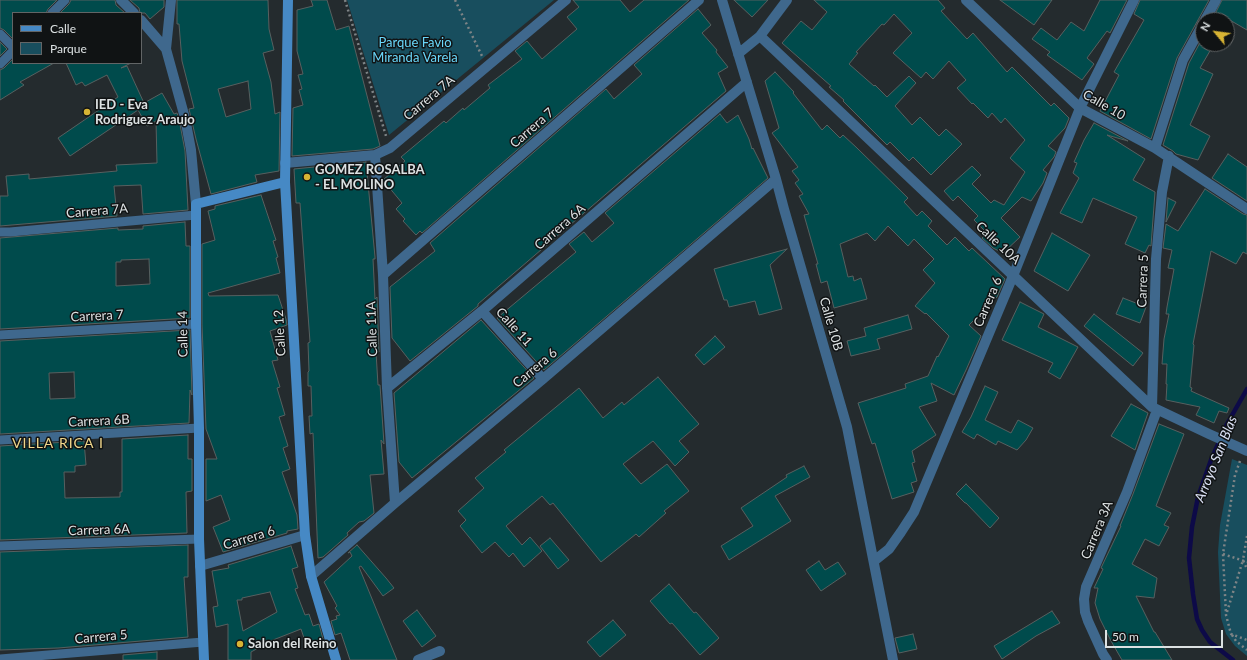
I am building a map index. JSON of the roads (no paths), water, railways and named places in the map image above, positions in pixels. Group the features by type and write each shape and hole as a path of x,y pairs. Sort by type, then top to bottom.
{"street":[{"path":"121,0 133,12"},
{"path":"166,49 171,0"},
{"name":"Calle 12","path":"288,0 285,182 305,535 311,576 336,660"},
{"name":"Carrera 7A","path":"285,163 375,155 390,148 566,0"},
{"name":"Carrera 7","path":"383,275 699,0"},
{"name":"Calle 10B","path":"722,0 776,179 847,426 893,660"},
{"path":"738,54 760,36 787,0"},
{"name":"Calle 10","path":"966,0 1080,108 1169,156 1247,208"},
{"name":"Carrera 6","path":"874,561 889,549 914,512 1013,276 1080,108 1134,0"},
{"path":"1209,12 1216,0"},
{"name":"Calle 14","path":"142,21 166,49 185,118 191,150 196,204 199,539 204,660"},
{"name":"Calle 10A","path":"760,36 1013,276 1155,408 1208,434 1241,448"},
{"path":"1155,148 1183,60 1195,38"},
{"name":"Carrera 6A","path":"386,388 482,312 747,82"},
{"name":"Calle 11A","path":"375,155 383,275 386,388 394,503"},
{"name":"Carrera 5","path":"1155,408 1156,260 1162,192 1169,156"},
{"name":"Carrera 6","path":"311,576 394,503 543,379 776,179"},
{"path":"196,204 285,182"},
{"name":"Calle 11","path":"482,312 543,379"},
{"name":"Carrera 3A","path":"1107,660 1102,654 1085,612 1084,599 1086,587 1127,492 1155,408"},
{"name":"Carrera 6","path":"200,566 305,535"},
{"path":"418,660 440,651"}],"lane":[{"path":"53,12 65,0"},
{"path":"0,34 12,46"},
{"path":"0,64 12,52"},
{"name":"Carrera 7A","path":"0,232 196,215"},
{"name":"Carrera 7","path":"0,335 196,324"},
{"name":"Carrera 6B","path":"0,440 199,428"},
{"name":"Carrera 6A","path":"0,546 199,539"},
{"name":"Carrera 5","path":"0,659 203,642"}],"waterway":[{"name":"Arroyo San Blas","path":"1233,660 1210,642 1197,619 1189,558 1192,527 1198,497 1211,460 1227,424 1247,389"}],"place":[{"name":"IED - Eva Rodriguez Araujo","path":"87,112"},
{"name":"GOMEZ ROSALBA - EL MOLINO","path":"307,177"},
{"name":"Salon del Reino","path":"240,644"}],"district":[{"name":"VILLA RICA I","path":"58,443"}],"park label":[{"name":"Parque Favio Miranda Varela","path":"415,50"}]}
